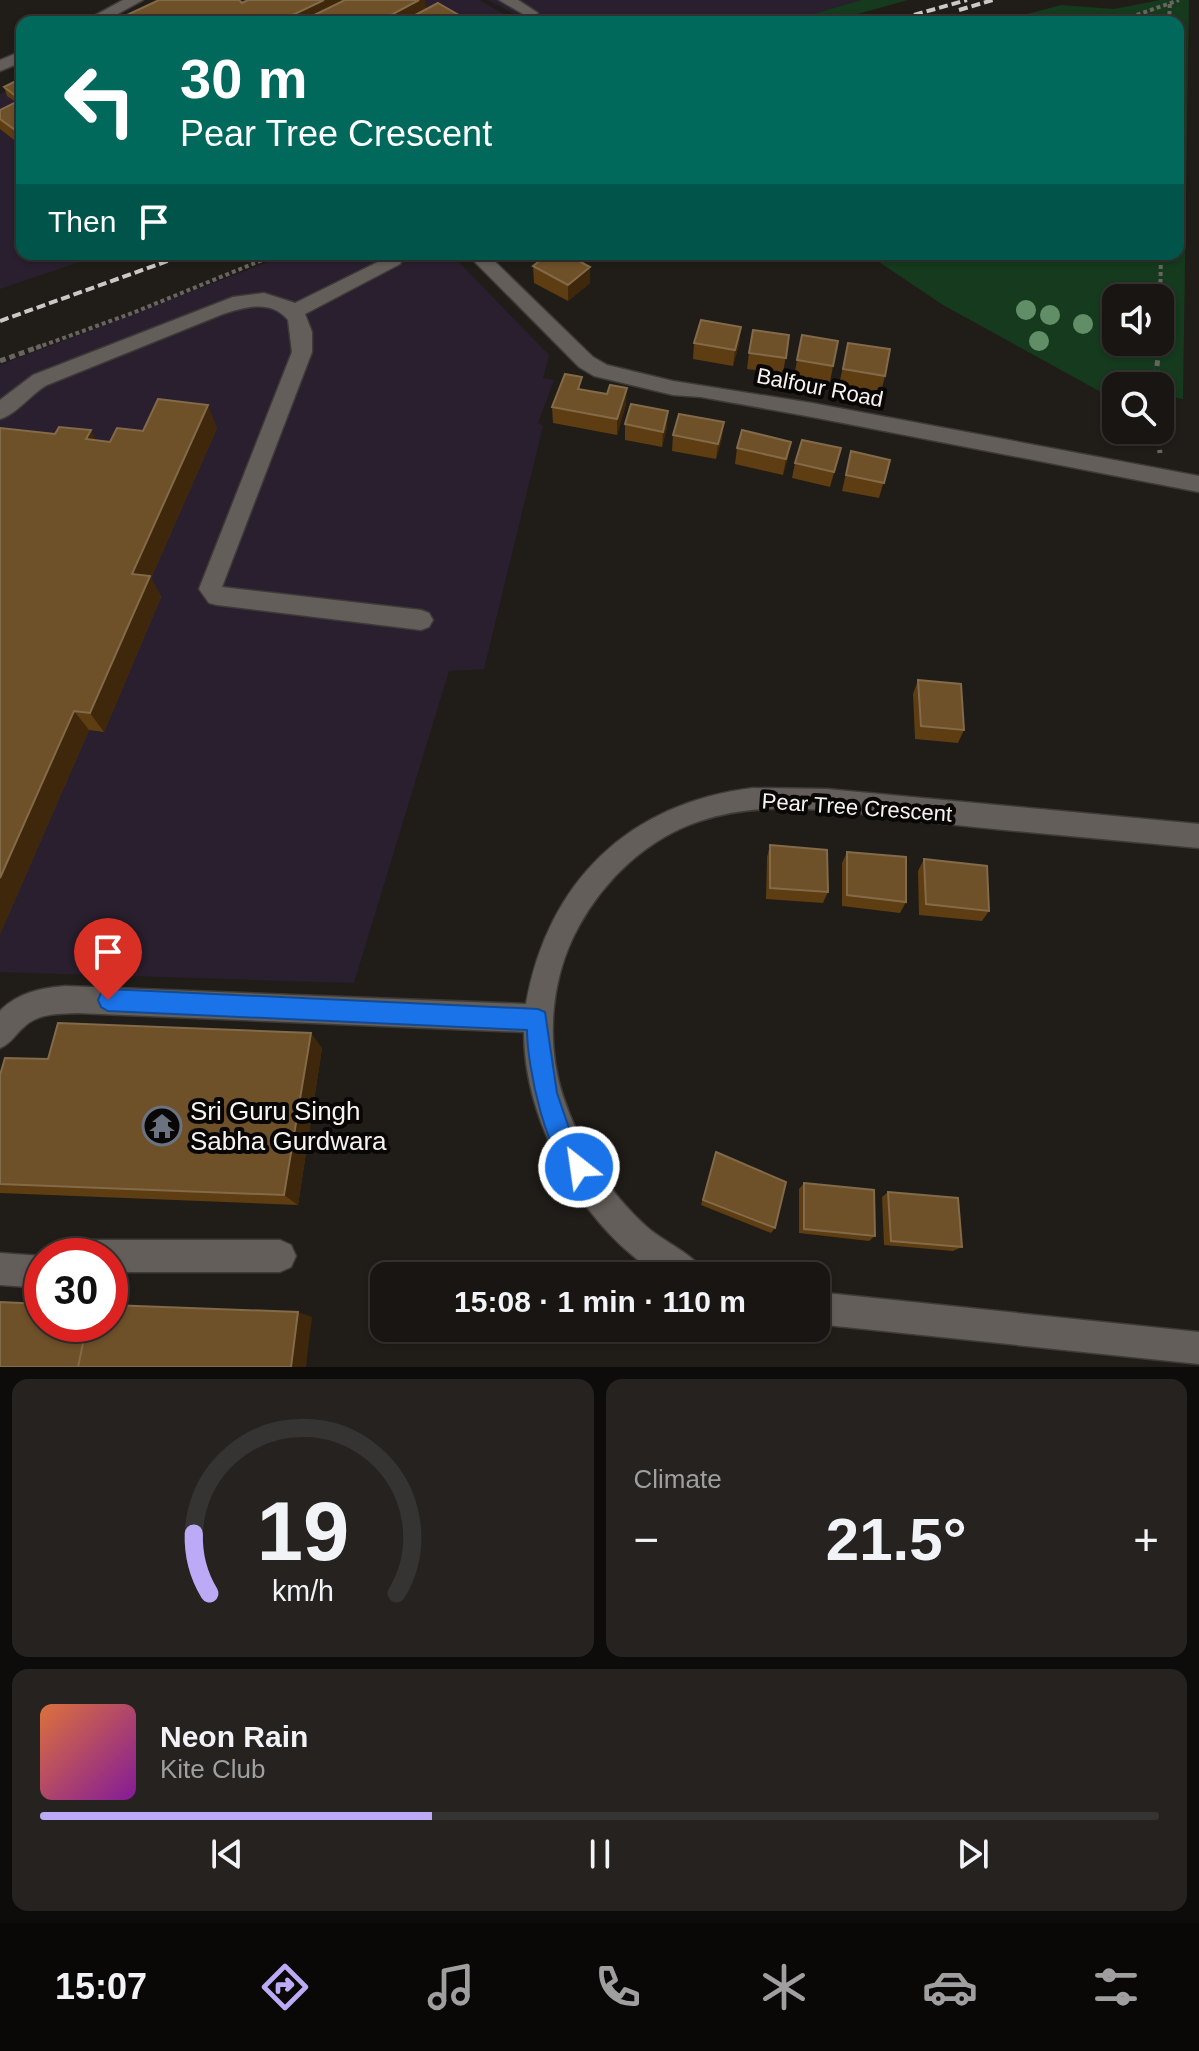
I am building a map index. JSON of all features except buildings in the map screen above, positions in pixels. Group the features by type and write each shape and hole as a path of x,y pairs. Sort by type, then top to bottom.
{"street":[{"path":"103,16 135,0"},
{"path":"507,0 530,13"},
{"path":"295,311 393,260"},
{"name":"Balfour Road","path":"482,260 586,362 601,371 673,388 799,407 1199,484"},
{"path":"0,412 23,390 40,380 228,304 267,299 295,311 303,329 302,352 210,589 217,596 421,620"},
{"name":"Pear Tree Crescent","path":"667,1262 611,1210 569,1152 546,1093 538,1051 540,1000 556,947 573,909 596,878 625,849 647,833 712,808 751,799 835,803 1199,836"},
{"path":"0,1034 8,1021 25,1007 44,1000 77,999 538,1019"},
{"path":"128,1257 280,1256"},
{"path":"0,1269 24,1271"},
{"path":"830,1309 1199,1348"}],"path":[{"path":"1133,16 1179,0"},
{"path":"1169,16 1170,2"},
{"path":"0,361 130,314 262,260"},
{"path":"1160,284 1161,260"}],"shaded area":[{"path":"193,0 479,0 507,16 160,16"},
{"path":"488,0 861,0 806,16 517,16"},
{"path":"16,86 16,260 85,260 0,289 0,94"},
{"path":"273,260 457,260 549,355 543,378 554,380 538,423 543,426 484,669 449,671 354,983 0,972 0,365"}],"green space":[{"path":"861,0 908,0 855,16 806,16"},
{"path":"1160,0 1189,0 1183,399 1174,397 1174,372 1102,372 1102,392 1099,391 943,305 876,260 1184,260 1184,16 1020,16 1061,5 1114,9"}],"railway":[{"path":"910,16 967,0"},
{"path":"959,10 993,0"},
{"path":"0,321 170,260"}],"place":[{"name":"Sri Guru Singh Sabha Gurdwara","path":"162,1126"}],"route":[{"path":"108,1000 538,1019 538,1051 546,1093 560,1134 579,1167"}]}
